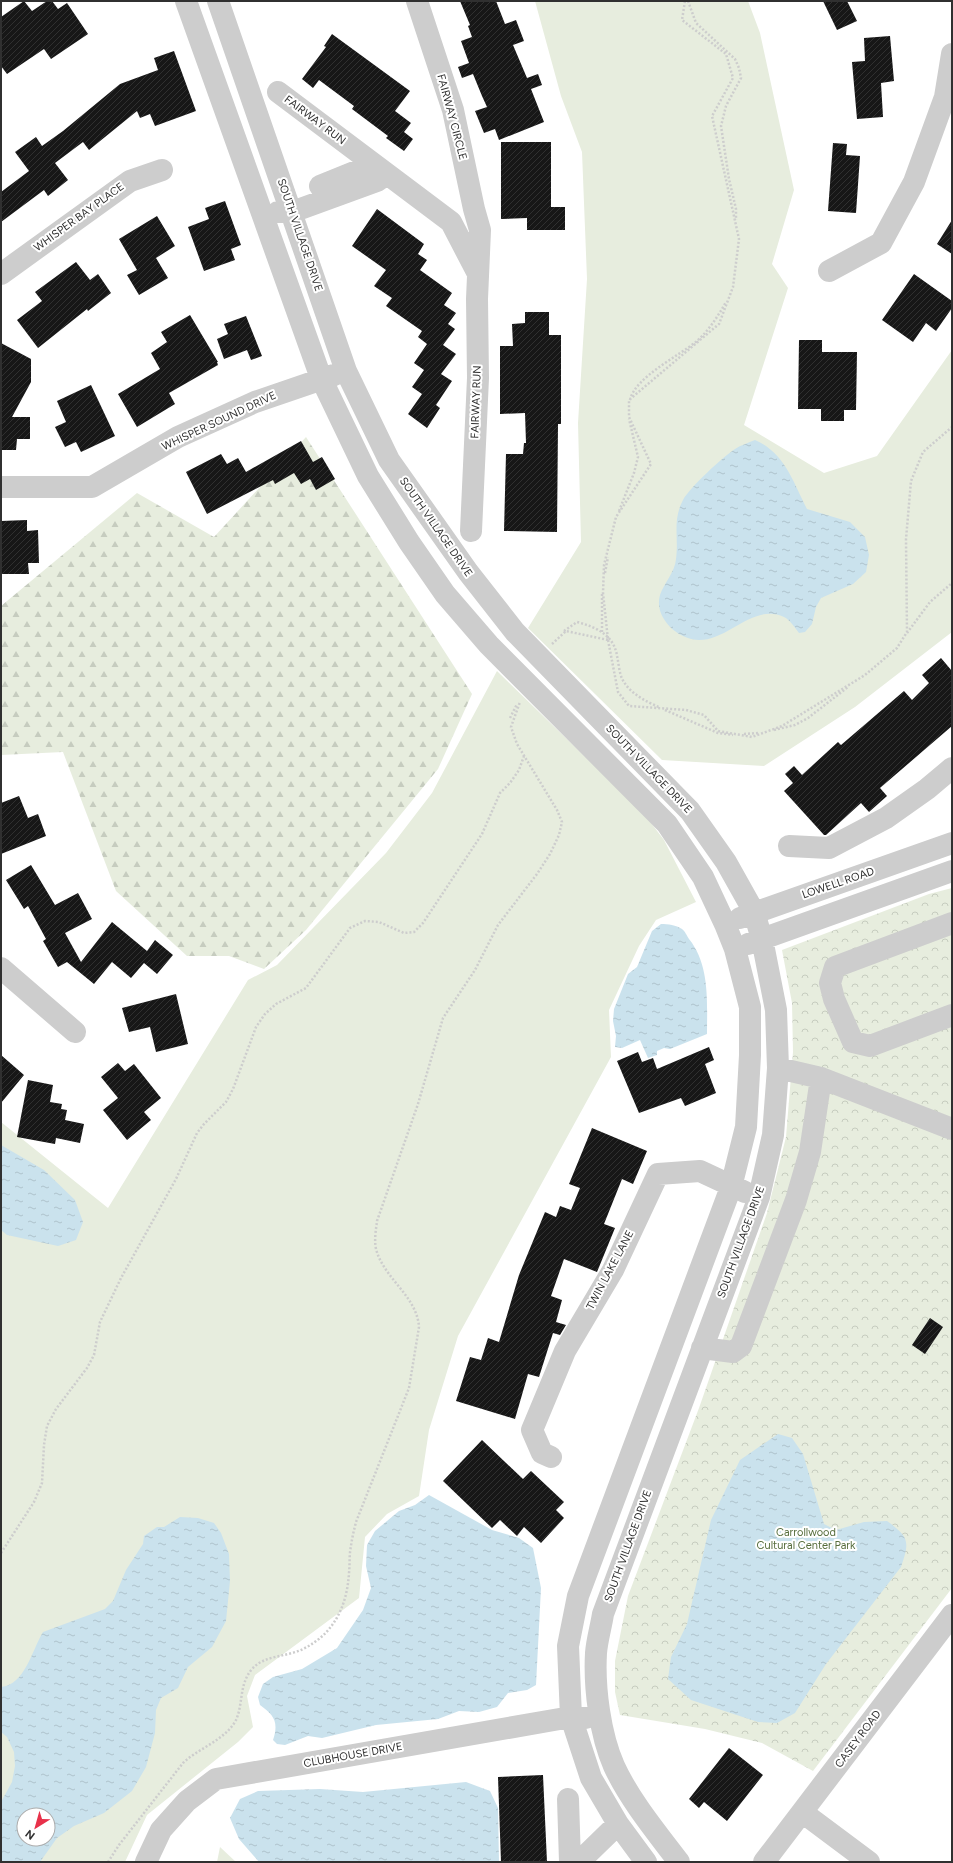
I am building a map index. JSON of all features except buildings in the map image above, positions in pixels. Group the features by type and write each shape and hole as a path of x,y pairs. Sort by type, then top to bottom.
{"street":[{"path":"186,1 321,378 368,476 409,542 445,594 489,645 667,824 703,877 725,924 735,949 750,1006 750,1055 746,1127 731,1187 578,1596 568,1646 571,1717 591,1778 618,1824 646,1862"},
{"name":"SOUTH VILLAGE DRIVE","path":"218,1 346,371 389,460 468,572 516,632 690,811 726,862 754,912 762,939 776,1010 778,1068 773,1135 759,1197 603,1614 596,1651 600,1719 614,1766 638,1807 679,1862"},
{"name":"FAIRWAY CIRCLE","path":"417,1 453,110 474,209"},
{"path":"829,271 880,243 884,236 914,182 945,97 952,54"},
{"name":"FAIRWAY RUN","path":"278,92 451,222 478,273"},
{"path":"261,212 290,206 362,169 380,169"},
{"name":"WHISPER BAY PLACE","path":"1,274 130,181 162,170"},
{"path":"451,222 474,209"},
{"name":"FAIRWAY RUN","path":"471,531 478,378 478,273 480,230 474,209"},
{"name":"WHISPER SOUND DRIVE","path":"1,487 92,487 178,438 255,402 321,378 346,371"},
{"path":"789,846 829,848 886,818 927,789 952,768"},
{"name":"LOWELL ROAD","path":"725,924 754,912 952,842"},
{"path":"735,949 952,871"},
{"path":"952,923 835,967 830,983 834,999 853,1042 870,1046 952,1015"},
{"path":"1,968 75,1032"},
{"path":"778,1068 821,1078 952,1129"},
{"path":"702,1348 733,1352 741,1346 796,1200 810,1152 821,1078"},
{"name":"TWIN LAKE LANE","path":"551,1457 542,1453 532,1430 564,1351 613,1270 658,1174 700,1172 731,1187 759,1197"},
{"name":"CASEY ROAD","path":"764,1862 952,1615"},
{"name":"CLUBHOUSE DRIVE","path":"146,1862 161,1830 188,1801 216,1779 571,1717 600,1719"},
{"path":"568,1799 570,1862"},
{"path":"802,1812 869,1862"},
{"path":"579,1862 618,1824"}],"path":[{"path":"685,1 682,20 726,54 733,78 712,116 739,239 733,287 719,324 630,400 629,417 652,464 616,517 604,565 603,593 608,640 618,692 629,706 686,710 704,716 718,731 752,737 782,726 865,675 897,648 908,632 906,539 911,481 923,452 952,427"},
{"path":"602,632 601,600 612,529 634,473 638,457 628,408 631,395 637,386 647,376 682,353 709,329 728,298 733,283 737,238 736,209 729,179 721,126 726,106 741,78 735,59 696,23 688,1"},
{"path":"608,640 566,631 551,647 563,631 578,622 589,625 602,632 613,642 624,683 638,696 651,704 718,733 731,735 758,733 795,725 808,718 888,656 930,602 952,582"},
{"path":"108,1862 119,1844 183,1763 192,1754 229,1730 236,1720 244,1682 254,1666 263,1660 288,1655 313,1644 327,1633 338,1619 344,1603 348,1586 351,1545 356,1522 409,1388 420,1327 419,1317 412,1304 376,1250 375,1238 377,1221 418,1104 443,1018 475,970 498,924 537,874 550,854 559,835 562,822 557,810 517,744 512,727 521,699 510,718"},
{"path":"1,1554 34,1502 42,1483 44,1445 47,1426 56,1409 87,1368 94,1355 100,1322 121,1278 176,1179 197,1133 226,1102 256,1027 265,1014 276,1004 306,988 350,928 365,921 379,922 404,933 414,932 423,923 482,834 500,793 519,770 524,756"}],"green space":[{"path":"535,1 748,1 760,33 794,190 772,264 788,288 744,425 824,473 877,456 952,350 952,632 855,707 764,766 662,760 528,628 581,542 578,423 587,279 582,152 561,96"},
{"path":"306,437 472,694 438,769 306,930 264,969 229,956 187,956 116,891 63,752 1,755 1,606 137,493 214,537"},
{"path":"497,671 645,815 664,840 696,902 656,920 639,946 609,1010 611,1057 458,1336 429,1430 419,1496 387,1514 365,1537 359,1598 255,1675 247,1696 253,1727 238,1742 147,1815 125,1862 1,1862 1,1122 108,1208 248,980 277,965 386,853 432,793"},
{"name":"Carrollwood Cultural Center Park","path":"952,888 952,1588 813,1771 762,1743 705,1729 620,1715 615,1692 615,1661 628,1596 699,1408 767,1213 786,1137 793,1052 792,1003 782,950 929,894"},
{"path":"220,1847 236,1862 217,1862"}],"water":[{"path":"755,440 774,452 781,460 807,509 850,522 865,537 869,555 866,572 853,584 821,598 816,607 812,624 805,632 799,633 786,618 771,614 759,615 709,639 697,640 683,636 672,629 664,619 659,608 660,595 672,573 675,564 677,551 677,522 680,508 687,494 715,465 735,449"},
{"path":"661,924 675,926 683,930 696,949 701,960 706,984 707,1034 670,1049 664,1048 657,1051 657,1055 648,1058 640,1040 622,1048 615,1047 616,1036 613,1021 614,1009 628,974 637,967 652,931"},
{"path":"1,1145 44,1170 75,1200 83,1222 76,1240 58,1246 7,1235 1,1230"},
{"path":"778,1434 792,1438 803,1454 824,1524 836,1530 864,1522 887,1521 900,1531 906,1540 906,1551 901,1567 826,1664 795,1713 777,1723 758,1722 691,1700 668,1679 671,1657 687,1624 711,1520 740,1460"},
{"path":"429,1495 492,1530 519,1538 533,1548 541,1588 536,1685 527,1690 508,1693 497,1707 479,1712 459,1711 438,1719 376,1725 322,1738 308,1736 285,1745 277,1744 273,1740 275,1734 274,1720 269,1712 260,1705 258,1697 263,1684 273,1677 302,1669 337,1648 363,1610 371,1588 366,1566 367,1545 375,1531 399,1511 415,1505"},
{"path":"180,1517 198,1518 214,1523 221,1533 229,1554 230,1581 226,1621 212,1647 188,1667 178,1688 161,1698 156,1710 155,1733 146,1767 132,1791 104,1813 74,1826 56,1839 56,1807 16,1807 16,1847 51,1847 40,1862 1,1862 1,1802 12,1782 15,1766 14,1752 7,1737 1,1732 1,1687 9,1685 22,1673 27,1666 43,1632 105,1609 113,1601 126,1570 143,1544 144,1536 157,1527 164,1527"},
{"path":"466,1782 490,1791 498,1808 499,1862 259,1862 239,1839 230,1818 240,1799 258,1791 320,1789 363,1792"}]}
